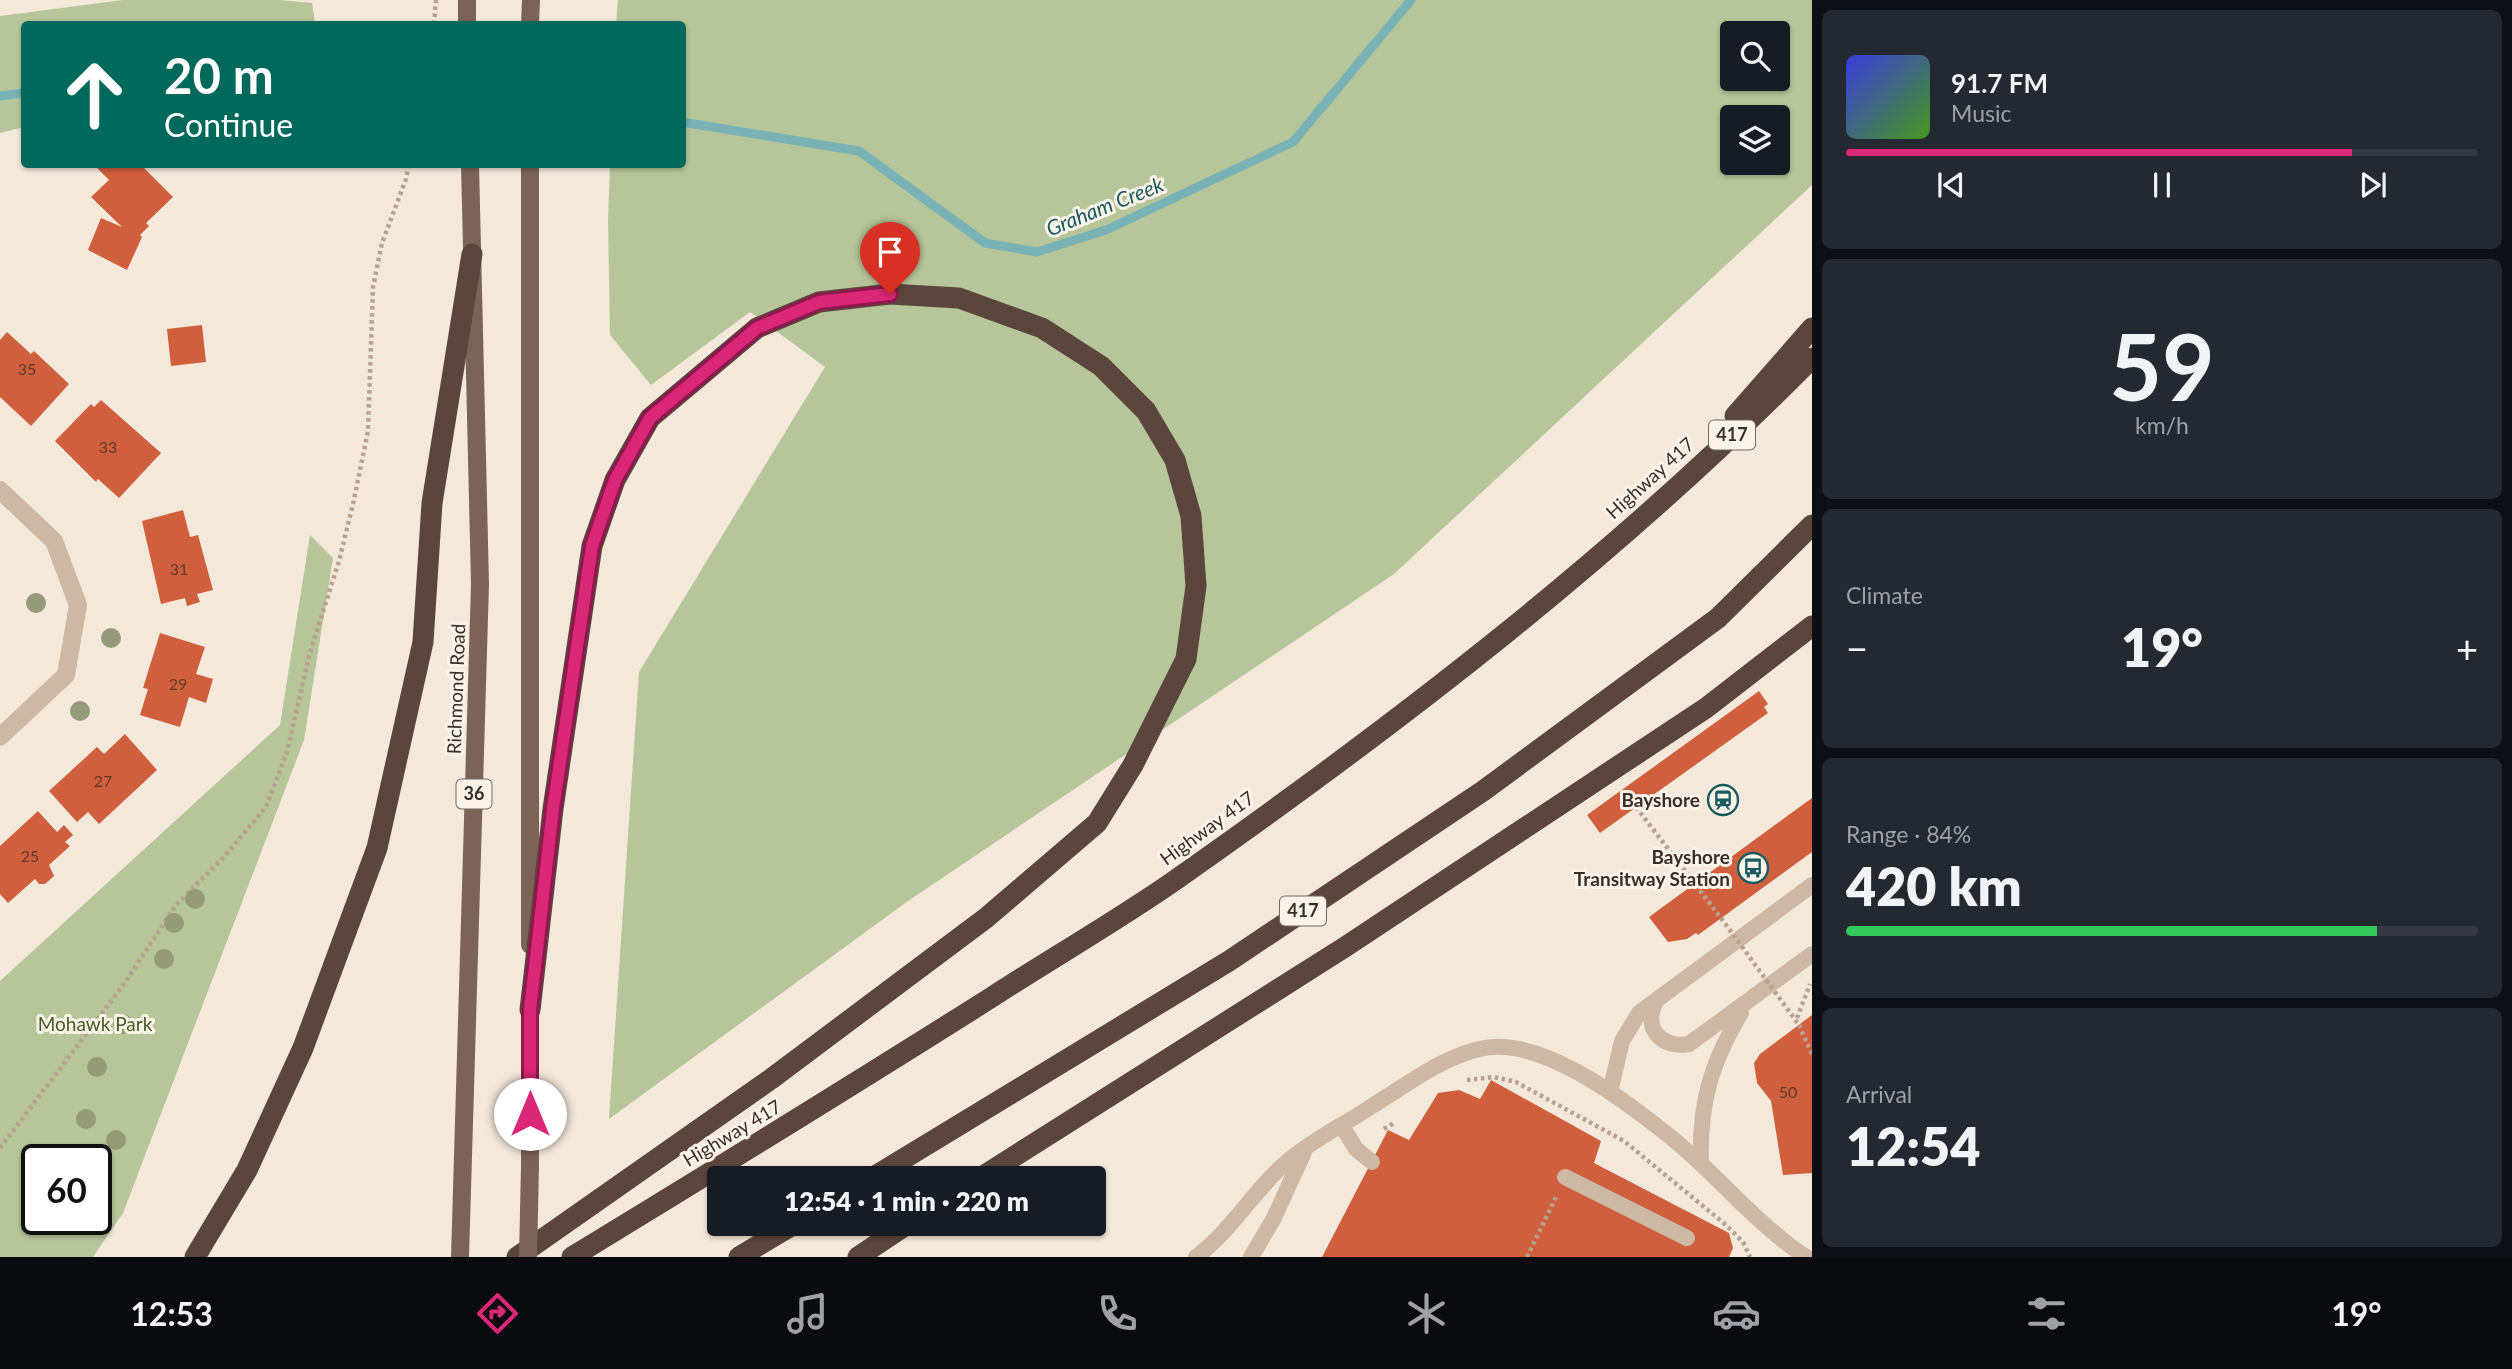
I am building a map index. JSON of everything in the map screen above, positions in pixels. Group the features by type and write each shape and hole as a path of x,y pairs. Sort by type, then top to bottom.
{"highway":[{"path":"195,1257 247,1170 303,1048 377,849 423,642 432,503 472,254"},
{"path":"517,1257 771,1079 1027,886 1097,823 1133,765 1186,659 1196,586 1191,516 1175,460 1146,411 1101,366 1042,328 959,299 890,294 819,302 757,328 650,418 615,480 592,546 553,809 530,1010"},
{"path":"1650,510 1812,328"},
{"name":"Highway 417","path":"572,1257 831,1098 1172,882 1430,692 1528,615 1650,510 1812,358"},
{"path":"1718,618 1812,526"},
{"name":"417","path":"892,1166 1240,953 1483,791 1718,618 1812,544"},
{"path":"999,1166 1345,947 1694,716 1812,626"},
{"path":"739,1257 774,1236"},
{"path":"858,1257 890,1236"}],"main road":[{"path":"467,0 467,21"},
{"path":"530,0 530,21"},
{"name":"Richmond Road","path":"460,1257 480,584 470,168"},
{"path":"528,1257 530,168"}],"street":[{"path":"0,490 54,541 78,605 66,675 0,737"}],"lane":[{"path":"1610,1092 1617,1057 1630,1026 1639,1013 1812,885"},
{"path":"1663,993 1650,1014 1650,1024 1664,1043 1676,1046 1700,1038 1812,954"},
{"path":"1701,1163 1703,1102 1727,1036 1746,1003"},
{"path":"1196,1257 1214,1243 1277,1171 1305,1150 1423,1075 1480,1048 1518,1049 1579,1074 1610,1092 1701,1163 1799,1255"},
{"path":"1342,1126 1356,1149 1372,1162"},
{"path":"1251,1257 1274,1218 1305,1150"},
{"path":"1565,1177 1687,1238"}],"path":[{"path":"434,21 436,0"},
{"path":"0,1148 124,984 176,905 224,857 266,807 287,752 309,656 339,561 353,504 368,430 373,287 382,243 408,168"},
{"path":"1636,807 1799,1025 1812,1054"},
{"path":"1797,1018 1812,980"},
{"path":"1465,1080 1494,1077 1516,1082 1624,1140 1726,1226 1742,1242 1750,1257"},
{"path":"1384,1129 1404,1115"},
{"path":"1527,1257 1565,1177"}],"green space":[{"path":"123,0 280,0 312,3 315,21 21,21 21,128 0,133 0,16"},
{"path":"618,0 1812,0 1812,185 1394,574 908,901 609,1119 639,672 825,367 750,312 651,385 610,335 610,168 686,168 686,21 616,21"},
{"name":"Mohawk Park","path":"310,535 333,558 304,740 123,1213 112,1229 112,1144 21,1144 21,1235 108,1235 93,1257 0,1257 0,981 280,725"}],"building":[{"path":"97,168 144,168 173,197 146,223 149,226 140,235 142,237 127,270 88,250 101,218 122,227 91,197 109,180"},
{"path":"202,325 206,362 171,366 167,329"},
{"path":"7,332 31,354 34,351 69,384 31,426 0,397 0,340"},
{"path":"101,400 161,453 119,498 98,479 96,482 55,441 91,404 94,407"},
{"path":"183,510 190,537 198,535 213,590 197,594 200,602 187,606 185,598 161,604 142,521"},
{"path":"160,633 205,647 196,674 213,679 206,703 189,697 180,727 140,715 148,689 143,688"},
{"path":"1759,691 1768,704 1764,707 1768,713 1600,833 1587,815"},
{"path":"125,734 157,770 99,824 88,812 77,822 49,791 97,747 104,754"},
{"name":"Bayshore Transitway Station","path":"1812,798 1812,852 1698,935 1696,933 1687,939 1668,942 1649,917"},
{"path":"38,811 57,832 64,825 73,835 65,842 70,846 49,865 54,876 45,884 39,884 35,879 8,903 0,894 0,846"},
{"path":"1812,1015 1812,1173 1783,1175 1771,1101 1757,1083 1754,1063 1760,1054"},
{"path":"1491,1080 1601,1141 1594,1163 1729,1233 1733,1248 1729,1257 1322,1257 1388,1130 1409,1140 1438,1093 1459,1090 1480,1099"}],"waterway":[{"name":"Graham Creek","path":"686,123 859,151 985,243 1037,252 1106,230 1293,142 1411,0"},
{"name":"Graham Creek","path":"0,96 21,93"}],"place":[{"name":"Bayshore","path":"1723,800"},
{"name":"Bayshore Transitway Station","path":"1753,868"}],"route":[{"path":"530,1114 530,1010 553,809 592,546 615,480 650,418 757,328 819,302 890,294"}]}
